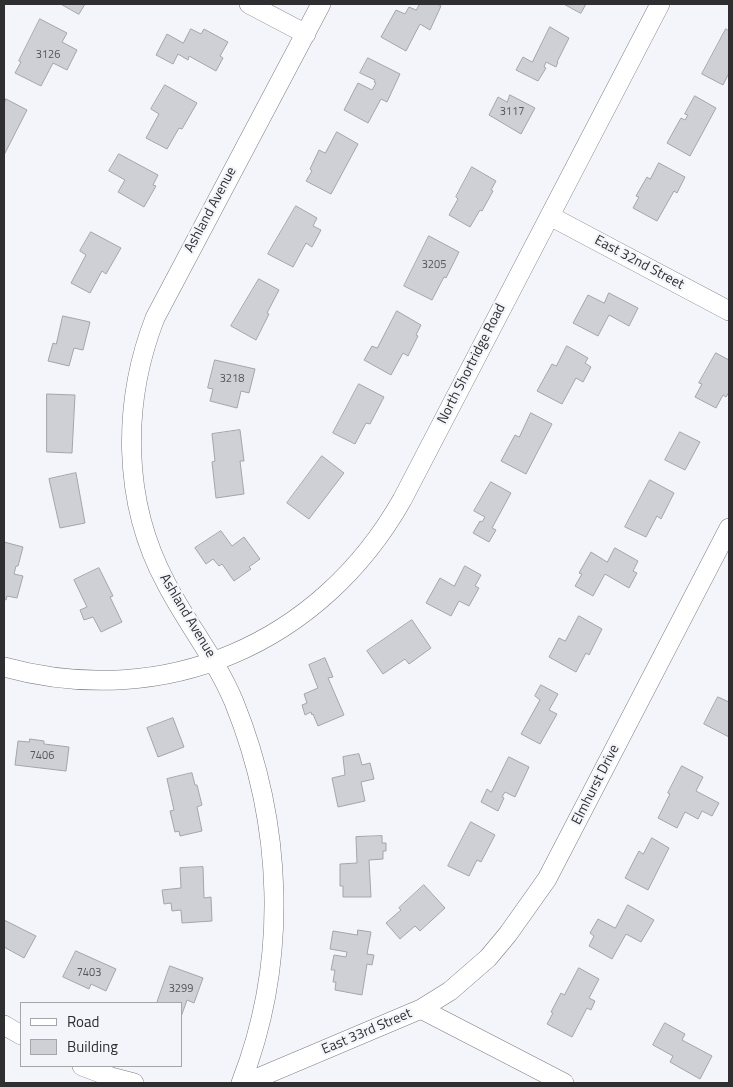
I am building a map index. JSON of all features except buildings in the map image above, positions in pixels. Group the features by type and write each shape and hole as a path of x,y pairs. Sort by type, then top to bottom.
{"street":[{"path":"249,4 306,34"},
{"name":"Ashland Avenue","path":"240,1083 256,1039 268,982 274,916 274,875 271,842 259,775 234,702 214,661 165,582 149,544 136,496 132,472 133,397 144,348 162,302 322,4"},
{"name":"North Shortridge Road","path":"4,667 62,678 128,680 186,670 225,658 263,640 305,613 343,580 381,535 402,500 660,4"},
{"name":"East 32nd Street","path":"550,216 729,311"},
{"name":"Elmhurst Drive","path":"422,1009 450,990 488,958 514,926 547,879 729,528"},
{"name":"East 33rd Street","path":"246,1083 422,1009 564,1083"},
{"path":"4,1025 20,1034"},
{"path":"85,1067 134,1083"}]}
